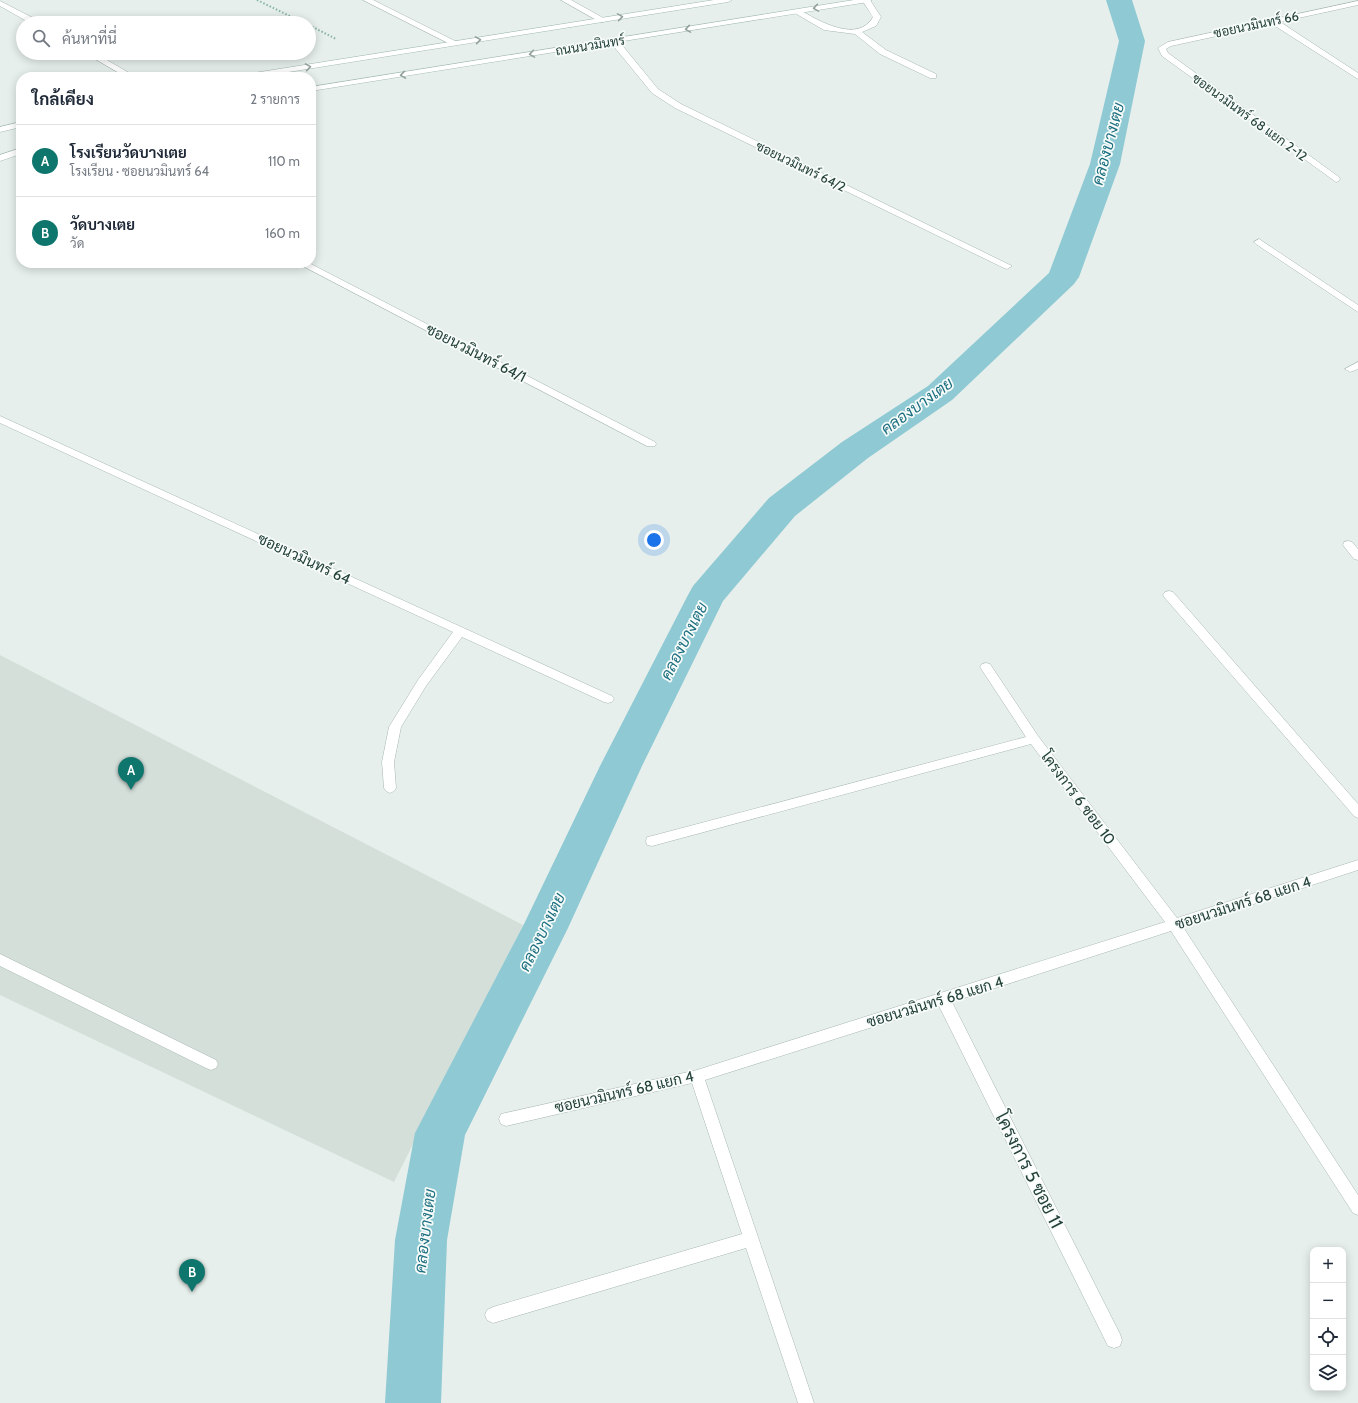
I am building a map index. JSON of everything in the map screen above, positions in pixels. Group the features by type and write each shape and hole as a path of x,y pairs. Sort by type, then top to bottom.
{"street":[{"path":"367,0 455,43"},
{"path":"565,0 603,20"},
{"name":"ถนนนวมินทร์","path":"273,72 728,0"},
{"path":"857,32 873,24 877,17 867,0"},
{"name":"ถนนนวมินทร์","path":"316,88 867,0"},
{"path":"0,3 23,16"},
{"name":"ซอยนวมินทร์ 66","path":"1165,54 1162,48 1168,44 1358,3"},
{"path":"797,12 827,28 857,32 883,52 933,76"},
{"path":"1273,21 1358,77"},
{"name":"ซอยนวมินทร์ 64/2","path":"614,41 655,91 678,106 1007,266"},
{"name":"ซอยนวมินทร์ 68 แยก 2-12","path":"1165,54 1336,179"},
{"path":"102,60 123,72"},
{"path":"0,130 16,125"},
{"path":"0,158 16,153"},
{"path":"1259,242 1358,309"},
{"name":"ซอยนวมินทร์ 64/1","path":"312,268 650,444"},
{"name":"ซอยนวมินทร์ 64","path":"0,419 608,699"},
{"path":"1348,546 1358,556"},
{"path":"1168,595 1358,813"},
{"path":"390,788 388,762 395,727 422,683 460,631"},
{"name":"โครงการ 6 ซอย 10","path":"986,667 1034,739 1175,925 1358,1208"},
{"path":"652,842 1034,739"},
{"name":"ซอยนวมินทร์ 68 แยก 4","path":"506,1119 697,1076 943,1000 1358,865"},
{"path":"0,960 211,1064"},
{"name":"โครงการ 5 ซอย 11","path":"943,1000 1114,1340"},
{"path":"697,1076 806,1403"},
{"path":"493,1315 751,1239"}],"path":[{"path":"257,0 290,16"}],"shaded area":[{"path":"0,655 523,925 394,1182 0,995"}],"waterway":[{"name":"คลองบางเตย","path":"413,1403 421,1240 440,1133 545,928 621,766 707,595 782,507 855,450 940,393 1063,277 1105,164 1132,41 1119,0"}],"place":[{"name":"โรงเรียนวัดบางเตย","path":"131,790"},
{"name":"วัดบางเตย","path":"192,1292"}]}
